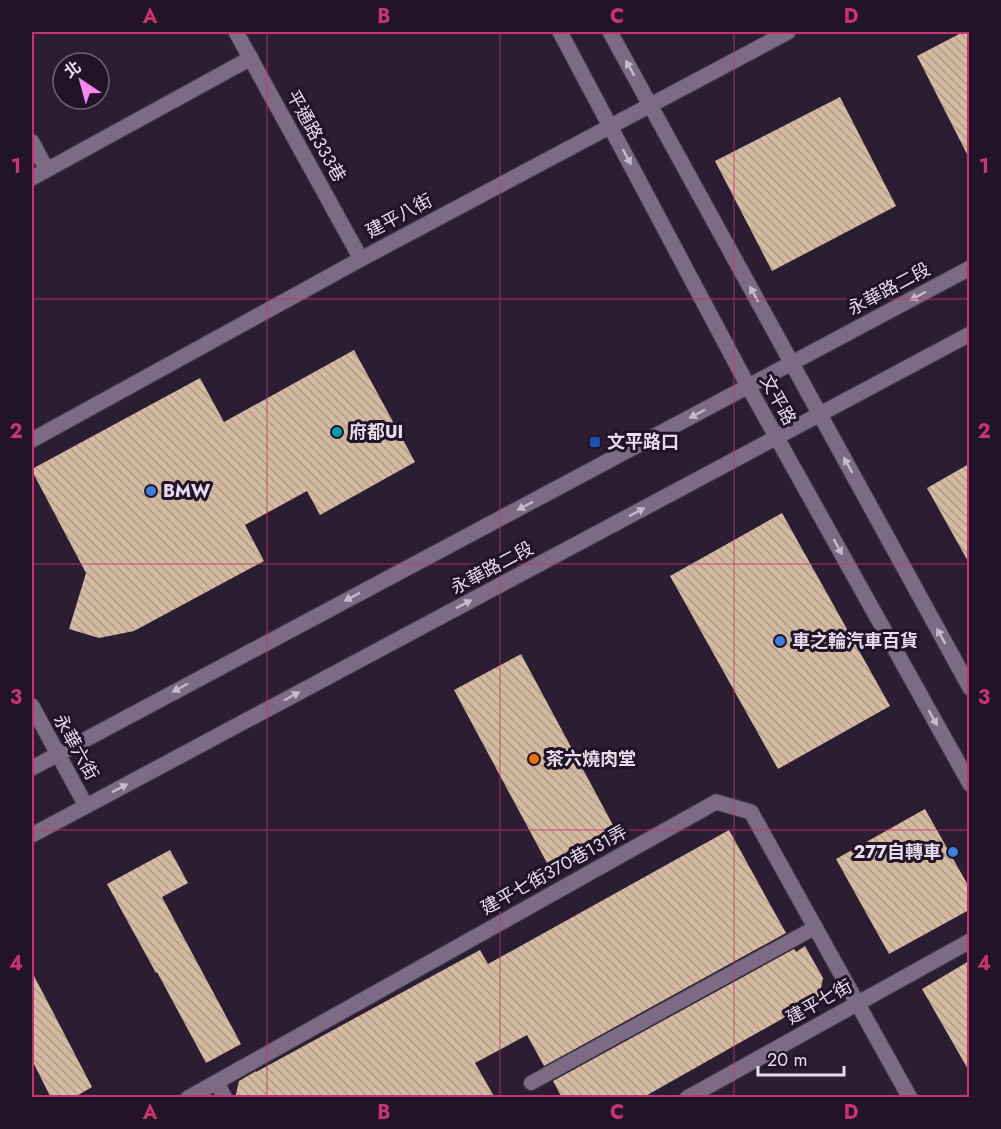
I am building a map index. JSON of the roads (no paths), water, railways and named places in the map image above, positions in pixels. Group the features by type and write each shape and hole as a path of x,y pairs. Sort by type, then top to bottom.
{"street":[{"name":"平通路333巷","path":"236,32 361,259"},
{"name":"文平路","path":"560,32 748,386 969,784"},
{"name":"文平路","path":"610,32 969,688"},
{"name":"建平八街","path":"32,440 361,259 788,32"},
{"path":"32,178 251,58"},
{"path":"32,142 47,170"},
{"name":"永華路二段","path":"32,768 969,268"},
{"name":"永華路二段","path":"32,835 969,334"},
{"name":"永華六街","path":"32,706 86,806"},
{"name":"建平七街370巷131弄","path":"189,1098 716,802 751,812 910,1098"},
{"name":"建平七街","path":"687,1098 969,941"},
{"path":"217,1083 225,1098"}],"lane":[{"path":"531,1083 816,927"}],"place":[{"name":"府都UI","path":"337,432"},
{"name":"文平路口","path":"595,442"},
{"name":"BMW","path":"151,491"},
{"name":"車之輪汽車百貨","path":"780,641"},
{"name":"茶六燒肉堂","path":"534,759"},
{"name":"277自轉車","path":"953,852"}]}
